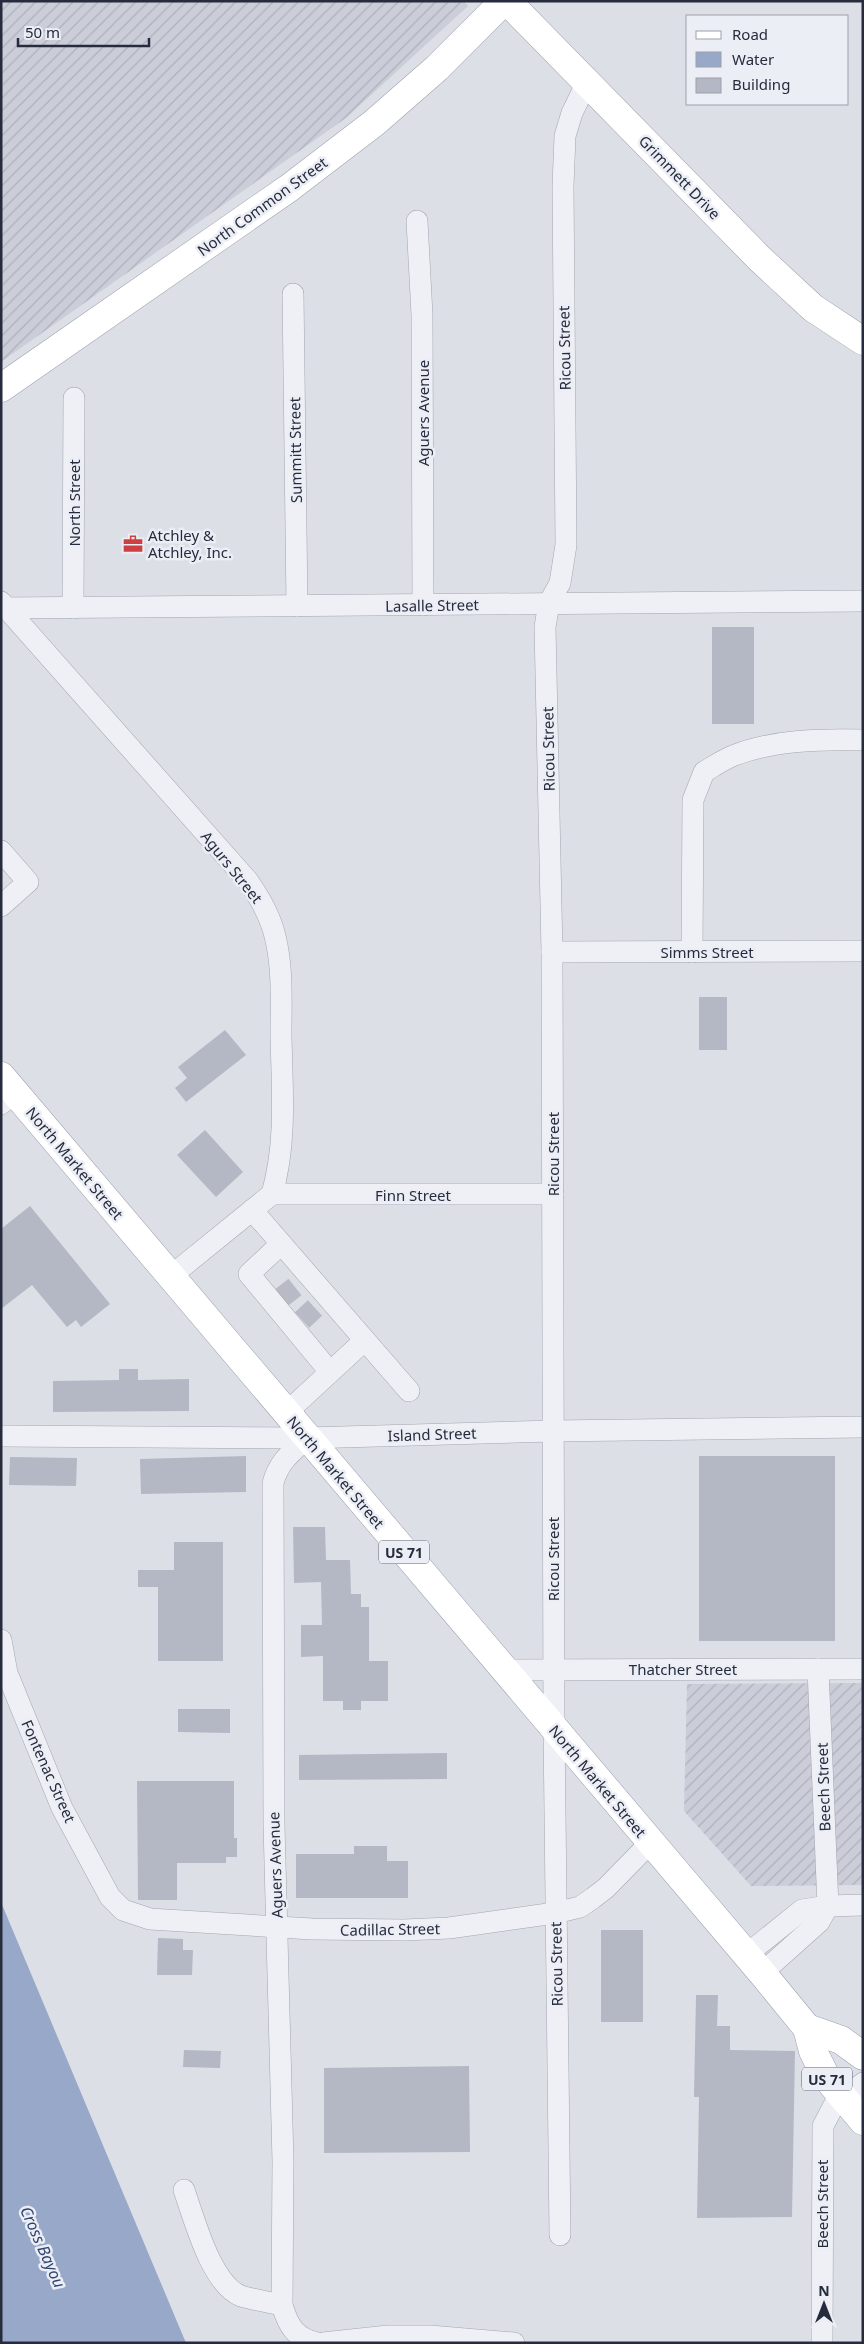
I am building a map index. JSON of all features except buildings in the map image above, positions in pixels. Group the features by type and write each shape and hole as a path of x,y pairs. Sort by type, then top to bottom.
{"main road":[{"name":"Grimmett Drive","path":"506,1 760,259 812,308 863,342"},
{"name":"North Common Street","path":"1,388 289,188 374,123 437,68 506,1"},
{"name":"North Market Street","path":"6,1091 171,1276 754,1964 807,2028 813,2051 826,2077 853,2091 863,2121"},
{"name":"US 71","path":"807,2028 841,2040 863,2056"}],"street":[{"name":"Ricou Street","path":"560,2235 555,1913 552,952 545,627 550,603 560,583 566,545 563,186 565,136 572,113 587,82"},
{"name":"Aguers Avenue","path":"417,221 422,315 423,605"},
{"name":"Summitt Street","path":"292,294 297,606"},
{"name":"North Street","path":"73,608 74,398"},
{"name":"Lasalle Street","path":"3,606 73,608 863,601"},
{"name":"Agurs Street","path":"3,606 248,882 267,912 275,934 280,973 283,1112 282,1152 272,1194"},
{"path":"692,952 693,800 704,772 734,755 765,746 832,739 863,740"},
{"path":"1,851 28,882 1,906"},
{"name":"Simms Street","path":"552,952 863,951"},
{"name":"Finn Street","path":"272,1194 553,1194"},
{"path":"171,1276 272,1194"},
{"path":"252,1210 281,1244 289,1291 309,1313 330,1372"},
{"path":"281,1244 249,1274 289,1291 309,1313 364,1341 409,1391"},
{"path":"286,1413 364,1341"},
{"name":"Island Street","path":"1,1436 307,1438 553,1431 863,1427"},
{"name":"Aguers Avenue","path":"282,2304 283,2151 274,1825 273,1483 276,1469 307,1438"},
{"name":"Fontenac Street","path":"1,1640 7,1673 62,1808 110,1897"},
{"name":"Beech Street","path":"818,1669 828,1906"},
{"name":"Thatcher Street","path":"504,1670 863,1669"},
{"name":"Cadillac Street","path":"110,1897 122,1910 150,1920 321,1929 449,1928 555,1913 580,1907 606,1888 650,1843"},
{"path":"754,1964 819,1922 828,1906 863,1906"},
{"name":"Beech Street","path":"822,2343 823,2126 828,2112 853,2091"},
{"path":"184,2190 212,2263 224,2282 240,2295 282,2304 286,2319 294,2332 302,2338 318,2343"},
{"path":"322,2343 388,2336 430,2336 514,2343"}],"shaded area":[{"path":"1,1 464,1 468,6 346,118 1,362"},
{"path":"863,1683 863,1885 751,1886 684,1811 687,1684"}],"water":[{"name":"Cross Bayou","path":"1,1902 3,1907 186,2343 1,2343"}],"tunnel":[{"path":"281,1298 295,1287"},
{"path":"302,1320 315,1308"}],"place":[{"name":"Atchley & Atchley, Inc.","path":"133,544"}]}
